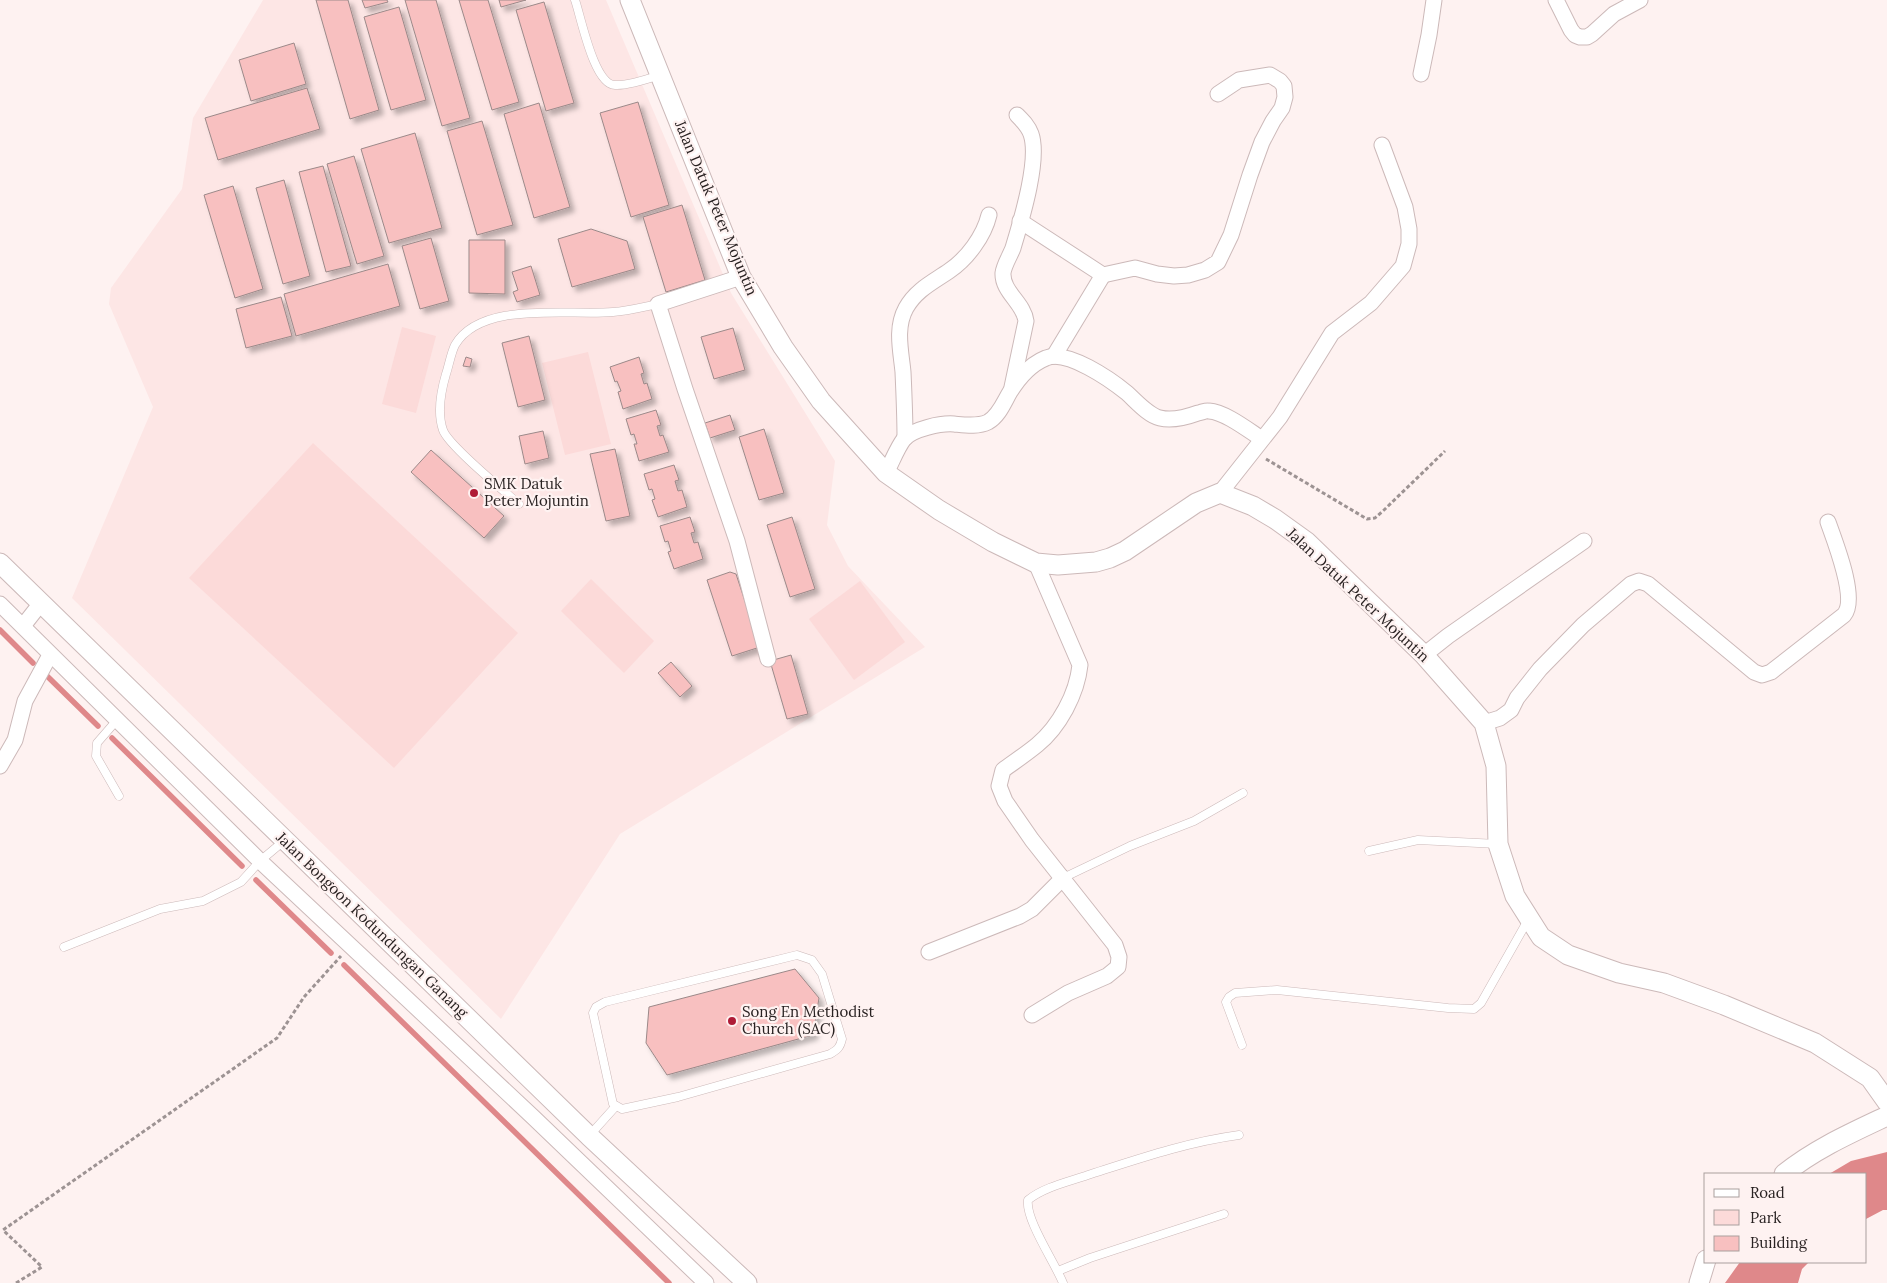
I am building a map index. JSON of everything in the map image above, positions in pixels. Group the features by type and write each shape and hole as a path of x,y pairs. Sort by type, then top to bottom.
{"street":[{"name":"Jalan Datuk Peter Mojuntin","path":"630,0 741,276 783,347 821,401 886,473 954,519 993,542 1036,563 1080,564 1110,558 1124,551 1196,503 1225,487 1268,514 1307,542 1498,717 1496,766 1498,844 1515,896 1541,937 1568,955 1619,973 1664,983 1724,1005 1815,1044 1870,1078 1887,1102"},
{"path":"1421,74 1434,0"},
{"path":"1556,0 1571,30 1580,37 1592,34 1614,14 1640,0"},
{"path":"1054,356 1104,276 1135,268 1157,274 1188,275 1204,270 1218,262 1231,235 1262,142 1282,108 1286,97 1284,86 1270,75 1239,80 1218,94"},
{"path":"1011,390 1026,321 1022,307 1005,283 1003,273 1012,249 1029,189 1032,156 1031,135 1026,125 1017,116"},
{"path":"1225,487 1280,417 1332,333 1371,303 1404,266 1409,244 1409,229 1404,207 1382,145"},
{"path":"886,473 905,438 899,336 906,308 924,286 951,269 968,253 979,238 989,215"},
{"path":"1020,221 1104,276"},
{"path":"741,276 658,304 737,541 768,659"},
{"path":"905,438 936,425 972,425 987,422 996,416 1011,390 1035,364 1054,356 1073,361 1101,375 1145,409 1160,418 1176,419 1208,410 1234,421 1254,450"},
{"path":"1498,717 1517,698 1540,669 1583,625 1631,584 1640,581 1648,584 1754,672 1762,675 1771,672 1844,615 1849,607 1847,587 1840,558 1828,522"},
{"path":"1429,652 1448,636 1584,541"},
{"name":"Jalan Bongoon Kodundungan Ganang","path":"0,563 740,1281"},
{"path":"1032,1015 1068,993 1107,976 1118,967 1119,957 1115,945 1020,824 1005,801 999,786 1003,770 1037,745 1068,706 1080,665 1036,563"},
{"path":"23,626 41,603"},
{"path":"0,604 260,861 533,1117 706,1283"},
{"path":"0,766 15,740 24,701 50,655"},
{"path":"929,952 1020,916 1032,909 1062,878"},
{"path":"1785,1173 1820,1149 1887,1116"},
{"path":"1699,1283 1705,1263"}],"lane":[{"path":"576,0 596,68 603,80 614,86 660,75"},
{"path":"519,504 454,446 443,432 440,415 442,386 455,345 474,327 496,317 524,313 615,312 658,304"},
{"path":"116,720 97,743 96,756 119,796"},
{"path":"1062,878 1130,846 1194,821 1243,793"},
{"path":"64,948 160,909 203,901 241,882 260,861 285,840"},
{"path":"1369,851 1418,840 1498,844"},
{"path":"1242,1045 1226,1002 1229,997 1243,991 1277,990 1448,1008 1474,1009 1481,1002 1529,918"},
{"path":"797,955 812,960 818,966 842,1040 841,1046 837,1051 678,1097 637,1107 622,1109 616,1106 610,1092 593,1013 596,1007 605,1002 797,955"},
{"path":"589,1136 616,1106"},
{"path":"1063,1283 1036,1231 1027,1207 1028,1200 1035,1194 1167,1150 1215,1138 1239,1135"},
{"path":"1058,1271 1108,1252 1224,1214"}],"path":[{"path":"1254,450 1367,519 1374,518 1384,510 1445,451"},
{"path":"16,1283 42,1267 3,1230 277,1038 304,997 350,947"}],"shaded area":[{"name":"SMK Datuk Peter Mojuntin","path":"263,0 606,0 731,293 835,461 827,525 848,566 925,647 620,834 501,1019 72,598 153,407 109,304 111,288 182,189 193,118"},
{"path":"1887,1152 1887,1210 1883,1210 1867,1218 1867,1173 1831,1173 1851,1161"},
{"path":"1739,1263 1808,1263 1802,1269 1798,1283 1725,1283"}],"green space":[{"path":"402,327 436,336 416,413 382,404"},
{"path":"588,352 611,444 565,455 542,363"},
{"path":"313,443 518,633 394,768 189,578"},
{"path":"591,579 654,641 624,673 561,611"},
{"path":"860,581 905,642 854,680 809,619"}],"building":[{"path":"316,0 348,0 379,110 350,119"},
{"path":"362,0 387,0 388,2 365,8"},
{"path":"405,0 436,0 470,118 442,126"},
{"path":"459,0 488,0 519,102 492,110"},
{"path":"499,0 526,0 501,7"},
{"path":"544,2 574,103 546,111 516,10"},
{"path":"399,7 426,100 391,110 364,17"},
{"path":"294,43 306,84 251,101 239,60"},
{"path":"307,88 320,129 218,160 205,118"},
{"path":"638,102 669,205 631,217 600,113"},
{"path":"539,103 570,207 534,218 504,114"},
{"path":"482,121 513,225 477,235 447,131"},
{"path":"415,133 442,228 389,243 361,149"},
{"path":"354,156 384,256 357,264 327,164"},
{"path":"323,166 351,266 326,272 299,172"},
{"path":"284,180 310,276 283,284 256,188"},
{"path":"233,186 263,289 235,298 204,195"},
{"path":"682,205 705,280 666,292 643,217"},
{"path":"591,229 627,241 635,269 572,287 558,239"},
{"path":"431,238 449,301 420,309 402,246"},
{"path":"469,240 505,240 505,294 469,293"},
{"path":"388,264 400,306 296,336 284,294"},
{"path":"531,266 540,295 517,302 513,292 518,290 512,272"},
{"path":"281,297 292,336 246,348 236,309"},
{"path":"733,328 745,370 714,379 701,337"},
{"path":"529,336 545,400 518,407 502,343"},
{"path":"466,357 472,359 470,367 463,366"},
{"path":"639,357 644,373 641,374 644,384 647,383 652,399 623,409 618,392 621,391 617,381 615,382 610,367"},
{"path":"656,410 661,425 657,426 660,436 663,435 669,452 639,461 634,444 637,444 634,434 631,435 626,419"},
{"path":"730,415 735,430 710,438 705,423"},
{"path":"764,429 784,493 759,500 739,437"},
{"path":"543,431 549,458 525,464 519,436"},
{"path":"615,449 630,516 606,521 590,454"},
{"path":"431,450 504,516 484,538 411,472"},
{"path":"674,465 679,480 675,481 678,491 682,490 687,507 658,517 652,500 655,499 652,489 649,490 644,474"},
{"path":"690,517 695,532 691,533 694,543 698,542 703,559 674,569 668,552 671,551 668,541 665,542 660,526"},
{"path":"792,517 815,589 790,597 767,525"},
{"path":"730,572 736,574 760,647 732,656 707,580"},
{"path":"791,655 808,714 787,719 770,661"},
{"path":"671,662 692,686 680,697 658,673"},
{"name":"Song En Methodist Church (SAC)","path":"795,969 819,998 813,1035 667,1075 646,1043 649,1007"}],"waterway":[{"path":"0,630 33,663"},
{"path":"46,675 98,726"},
{"path":"112,738 242,866"},
{"path":"256,880 331,953"},
{"path":"344,965 669,1283"}],"place":[{"name":"SMK Datuk Peter Mojuntin","path":"474,493"},
{"name":"Song En Methodist Church (SAC)","path":"732,1021"}]}
